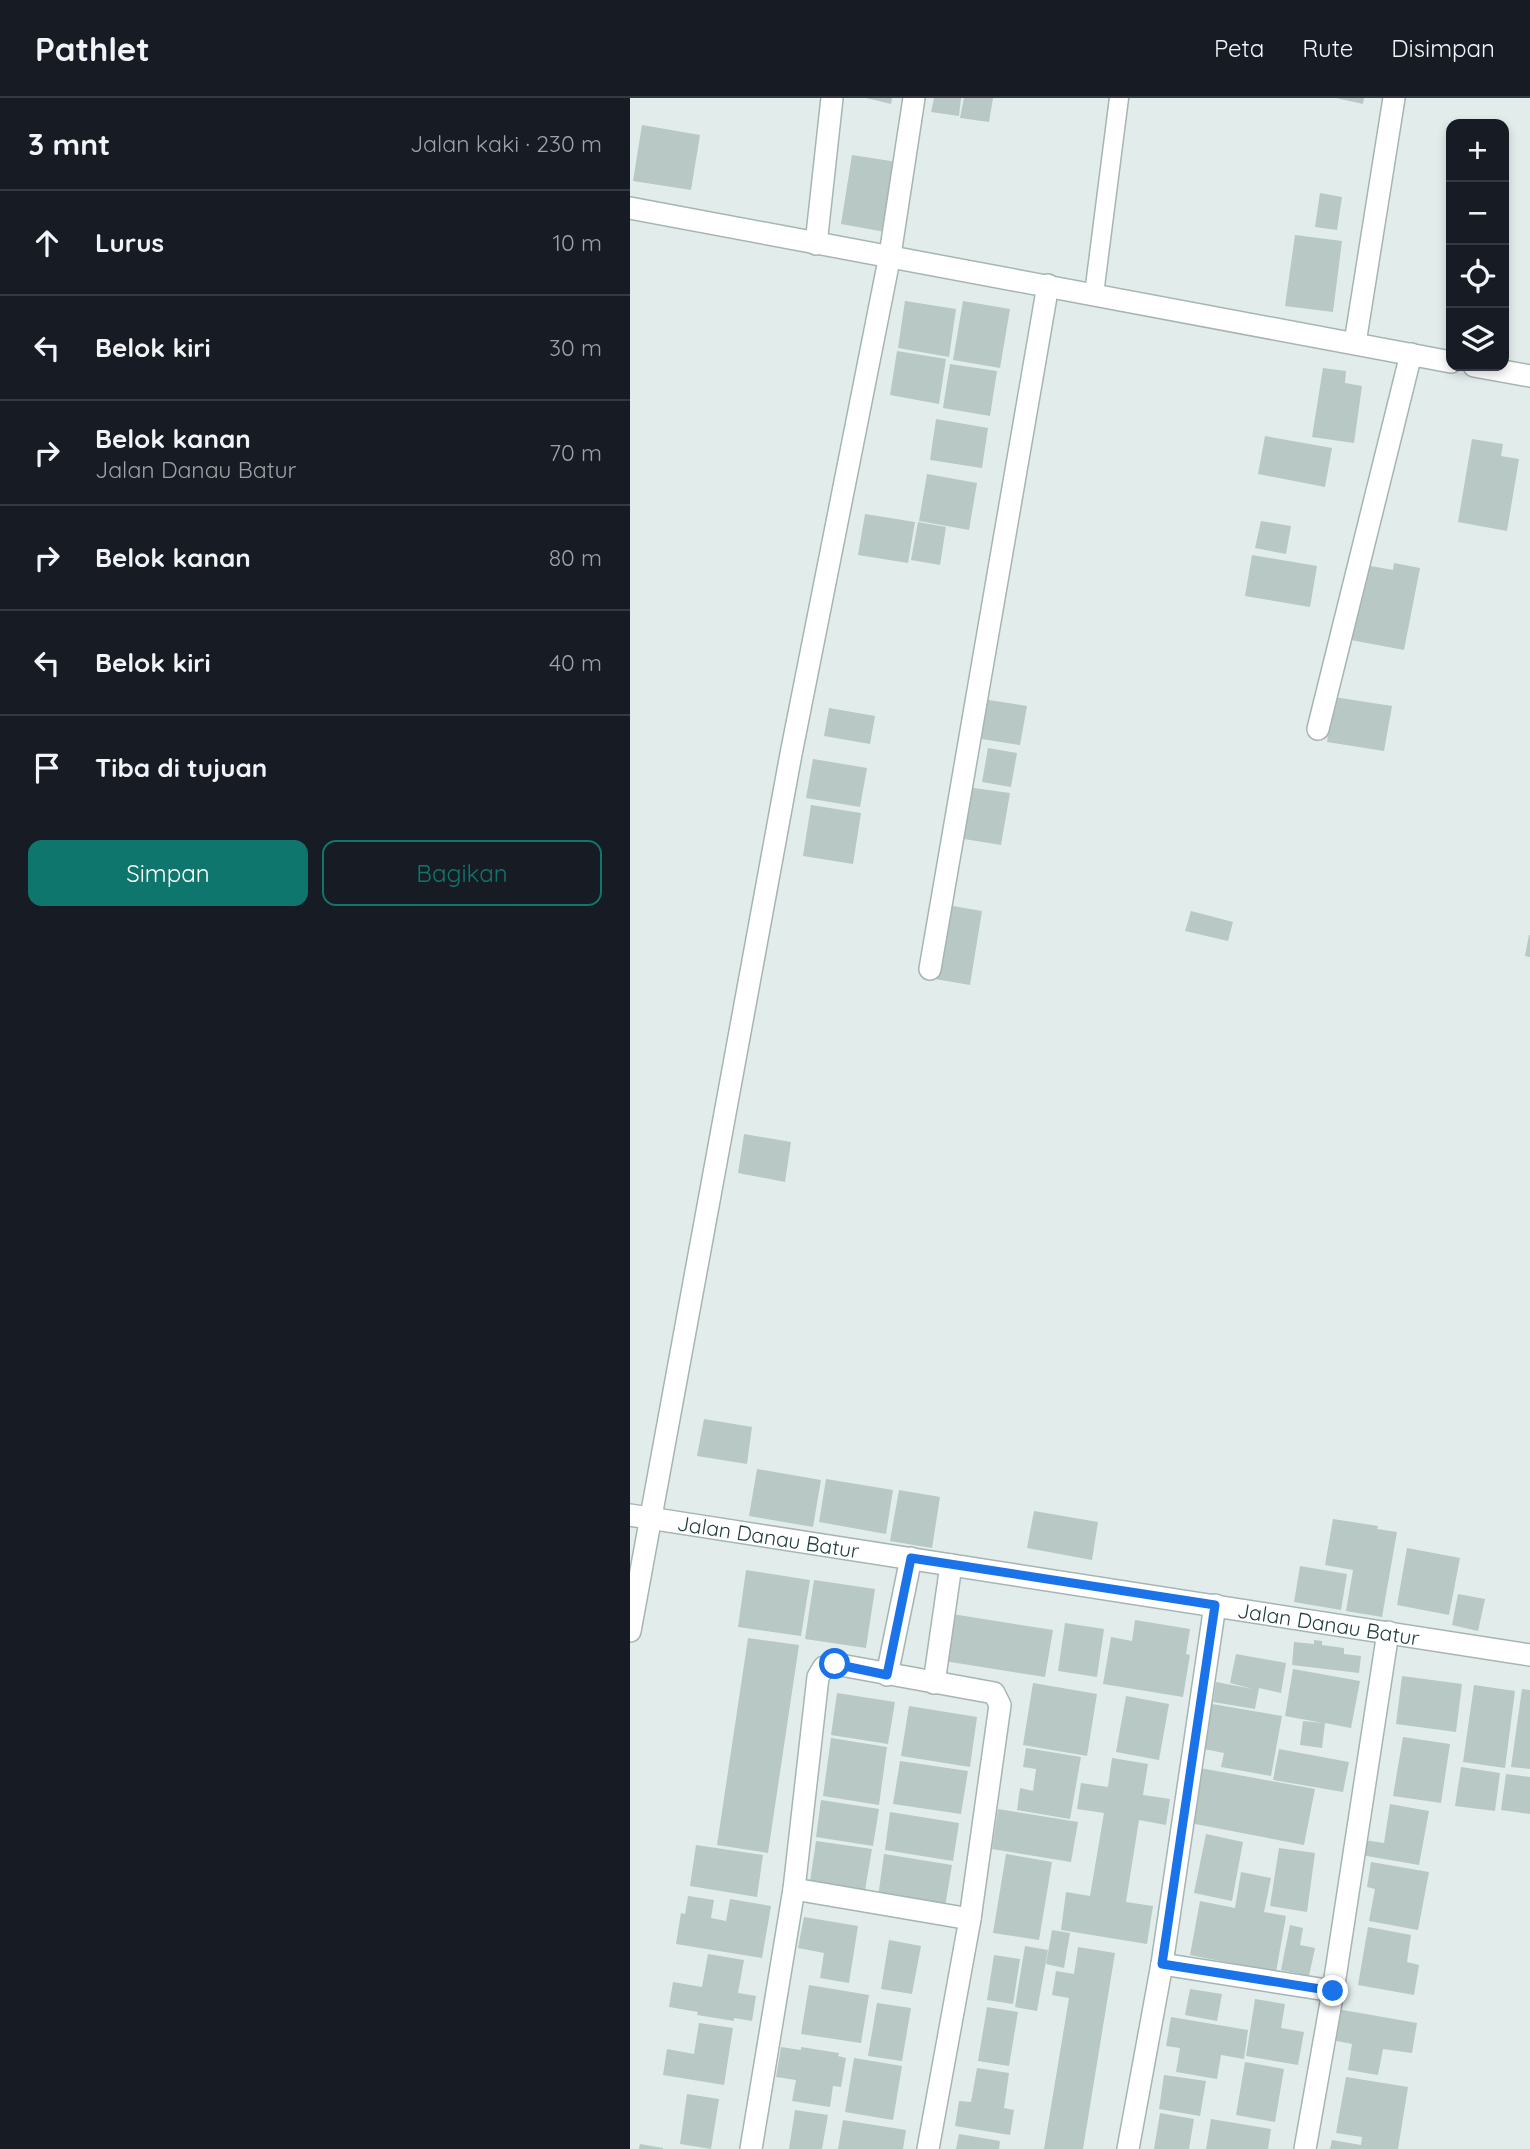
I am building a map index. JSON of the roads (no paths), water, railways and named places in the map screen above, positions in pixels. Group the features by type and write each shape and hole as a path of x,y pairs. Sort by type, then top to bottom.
{"street":[{"path":"817,244 832,98"},
{"path":"630,1631 640,1516 890,255 914,98"},
{"path":"1355,344 1394,98"},
{"path":"630,208 1446,361"},
{"path":"930,969 1048,285"},
{"path":"1318,729 1411,354"},
{"path":"1502,371 1530,376"},
{"name":"Jalan Danau Batur","path":"640,1516 1530,1655"},
{"path":"887,1675 911,1558"},
{"path":"934,1682 951,1564"},
{"path":"1128,2149 1162,1964 1215,1605"},
{"path":"1305,2149 1333,1991 1388,1632"},
{"path":"751,2149 794,1889 821,1671 824,1667 835,1664 994,1693 1000,1705 970,1919 928,2149"},
{"path":"794,1889 970,1919"},
{"path":"1162,1964 1333,1991"}],"lane":[{"path":"1094,294 1119,98"}]}
